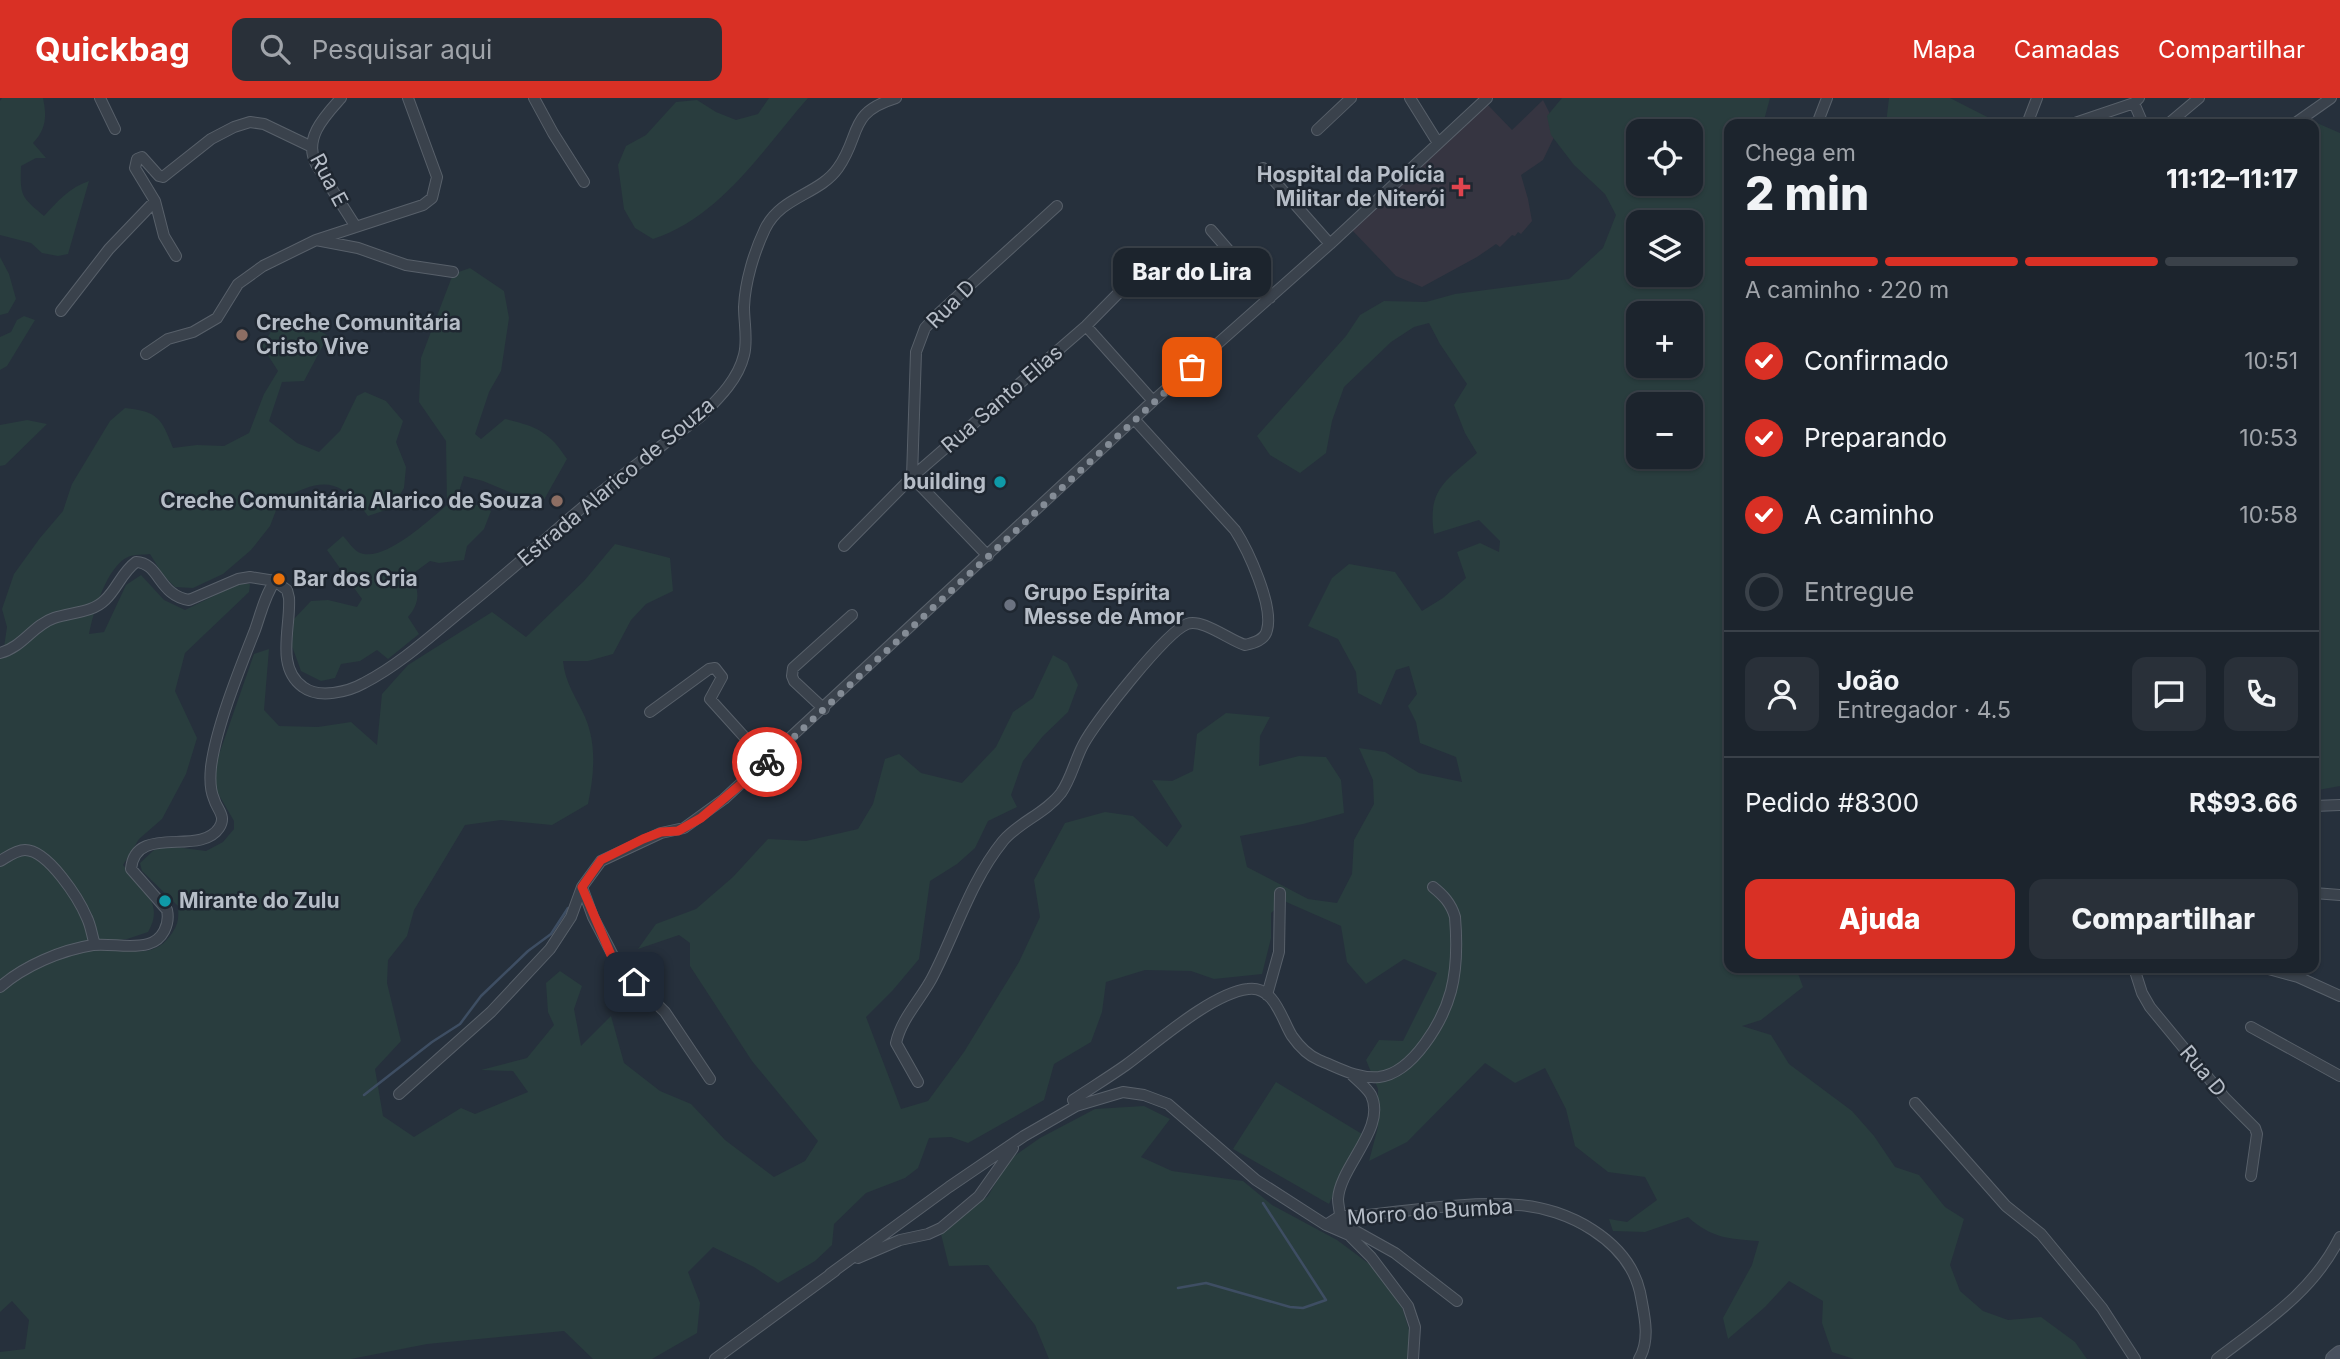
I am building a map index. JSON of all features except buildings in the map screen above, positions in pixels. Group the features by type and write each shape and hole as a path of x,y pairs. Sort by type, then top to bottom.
{"main road":[{"path":"2334,1359 2340,1354"}],"street":[{"path":"100,98 115,129"},
{"name":"Rua E","path":"341,98 316,130 312,146 316,164 356,228"},
{"path":"146,354 168,339 207,326 217,318 245,277 316,240 423,205 432,198 437,177 408,98"},
{"path":"534,98 584,182"},
{"name":"Estrada Alarico de Souza","path":"275,581 287,590 289,598 286,660 291,674 310,692 340,691 362,685 426,639 716,401 727,388 744,357 747,282 765,228 789,201 823,181 838,168 857,124 865,113 896,98"},
{"path":"1317,130 1350,98"},
{"path":"1410,98 1438,143"},
{"path":"399,1094 491,1012 550,948 571,917 582,887 601,860 661,832 678,831 724,799 767,762 1153,401 1330,244 1488,98"},
{"path":"1819,119 1827,98"},
{"path":"2029,119 2037,98"},
{"path":"2174,119 2199,98"},
{"path":"2301,119 2330,98"},
{"path":"2086,119 2136,100 2142,119"},
{"path":"176,256 164,236 153,195 135,168 137,159 142,157 147,160 159,176 163,177 211,139 250,122 264,124 312,146"},
{"path":"1263,168 1330,244"},
{"path":"61,311 109,249 155,201"},
{"name":"Rua D","path":"912,477 916,352 925,328 1057,206"},
{"path":"1211,230 1270,298"},
{"path":"316,240 358,248 406,265 453,272"},
{"name":"Rua Santo Elias","path":"844,546 912,477 1086,326 1159,252"},
{"path":"1086,326 1153,401"},
{"path":"918,1082 896,1043 898,1030 923,994 950,941 964,905 1005,839 1062,792 1084,743 1100,719 1171,634 1190,622 1199,623 1245,645 1263,638 1267,631 1266,605 1242,541 1135,420"},
{"path":"912,477 988,556"},
{"path":"0,653 16,646 53,618 92,609 105,600 124,573 136,562 149,565 172,594 189,600 199,598 238,579 250,577 275,581 268,592 247,649 214,754 211,789 222,814 221,825 213,835 204,839 151,845 140,850 134,857 131,869 167,910 169,918 162,935 147,944 94,945 58,954 12,977 0,987"},
{"path":"824,709 794,681 793,668 852,615"},
{"path":"650,712 709,669 715,668 722,677 710,699 767,762"},
{"path":"2319,806 2340,805"},
{"path":"0,861 15,852 26,850 45,858 78,901 88,919 94,945"},
{"path":"582,887 593,917 619,967 665,1012 710,1079"},
{"path":"1352,1075 1381,1077 1397,1072 1407,1065 1429,1036 1446,1003 1454,975 1455,917 1453,908 1444,895 1433,887"},
{"path":"1267,995 1279,952 1280,893"},
{"path":"2319,893 2340,895"},
{"name":"Rua D","path":"2136,973 2150,1007 2218,1090 2255,1128 2258,1134 2251,1176"},
{"path":"2283,973 2340,996"},
{"path":"1076,1106 1073,1100 1203,1009 1248,989 1257,989 1267,995 1286,1020 1293,1037 1304,1052 1352,1075 1371,1094 1375,1107 1370,1129 1342,1185 1334,1220"},
{"path":"2251,1027 2340,1076"},
{"path":"715,1359 908,1216 1024,1136 1076,1106 1123,1092 1168,1104 1255,1180 1395,1253 1457,1301"},
{"path":"1914,1103 2006,1206 2041,1234 2102,1308 2135,1359"},
{"path":"830,1274 865,1254 941,1228 979,1196 1007,1154 1024,1136"},
{"name":"Morro do Bumba","path":"1334,1220 1490,1204 1521,1205 1552,1212 1582,1224 1598,1233 1624,1257 1638,1284 1646,1336 1639,1359"},
{"path":"1334,1220 1371,1257 1408,1306 1415,1327 1413,1359"},
{"path":"2217,1359 2271,1318 2315,1278 2331,1256 2340,1237"}],"shaded area":[{"name":"Hospital da Polícia Militar de Niterói","path":"1543,100 1555,124 1556,133 1543,160 1521,175 1532,221 1521,234 1518,232 1515,236 1512,235 1500,247 1496,244 1422,287 1396,276 1351,229 1487,104 1512,130"}],"green space":[{"path":"2,98 43,98 44,122 41,133 33,143 46,158 36,158 21,166 21,184 26,200 44,216 70,191 89,181 68,254 58,256 42,253 31,243 0,235"},
{"path":"769,98 808,98 739,179 700,215 653,239 635,228 624,209 618,165 626,146 646,135 676,102 697,100 736,120 758,114"},
{"path":"1562,98 1770,98 1764,119 1724,119 1724,973 1798,973 1803,987 1761,1020 1742,1026 1771,1035 1789,1064 1852,1111 1874,1136 1895,1167 1919,1175 1945,1207 1964,1219 1950,1265 1960,1291 1983,1311 2008,1320 2041,1317 2075,1342 2087,1359 1854,1359 1832,1352 1822,1323 1823,1301 1789,1281 1765,1307 1728,1339 1723,1318 1752,1265 1759,1241 1721,1236 1688,1217 1645,1232 1613,1231 1609,1219 1627,1222 1657,1200 1645,1177 1608,1172 1575,1146 1566,1109 1545,1068 1515,1083 1485,1063 1407,1142 1369,1161 1378,1127 1378,1089 1366,1060 1379,1040 1403,1041 1437,973 1404,959 1366,984 1347,962 1341,926 1284,901 1271,913 1271,938 1262,974 1214,979 1191,971 1145,970 1106,982 1102,1012 1091,1042 1054,1064 1044,1100 968,1143 951,1137 929,1138 918,1168 905,1178 866,1193 834,1224 832,1245 815,1261 778,1283 754,1267 713,1247 688,1272 700,1303 697,1333 652,1359 593,1359 564,1331 427,1344 351,1359 0,1359 0,1352 25,1349 29,1320 12,1301 0,1312 0,990 45,963 81,949 104,947 144,951 162,944 170,936 177,922 178,906 142,871 140,863 154,850 167,846 206,851 223,842 234,829 234,821 216,790 215,766 254,654 269,649 264,710 279,726 318,727 351,722 377,745 382,694 408,665 492,612 526,637 584,581 615,544 670,558 673,591 646,604 631,620 613,654 588,661 563,661 568,683 589,728 593,749 588,804 552,825 501,820 465,825 414,910 407,936 388,960 387,983 401,1041 375,1069 383,1116 414,1137 461,1108 475,1114 528,1092 513,1071 481,1070 527,1058 554,1025 548,1012 546,983 560,971 582,986 574,1009 581,1046 611,1016 624,1063 660,1091 691,1104 725,1140 774,1177 805,1161 818,1141 752,1061 690,966 690,943 679,935 638,949 656,924 696,909 733,877 768,839 806,841 858,829 873,804 885,759 899,754 921,773 962,783 996,747 1013,712 1033,698 1053,655 1067,663 1078,685 1068,712 1043,736 1023,761 1011,795 1017,807 988,821 975,848 957,864 930,881 919,959 866,1017 901,1109 928,1101 964,1052 1019,962 1040,917 1034,880 1065,823 1105,812 1133,816 1167,847 1182,826 1152,780 1172,781 1193,771 1197,734 1226,713 1270,717 1260,736 1259,766 1299,756 1326,757 1341,780 1344,813 1240,836 1247,867 1308,899 1337,903 1352,874 1354,840 1374,804 1373,780 1359,748 1385,752 1419,773 1462,782 1456,757 1420,743 1416,722 1408,706 1417,694 1409,666 1396,670 1381,705 1358,693 1356,672 1338,639 1308,626 1332,578 1349,564 1395,572 1422,611 1443,598 1466,578 1457,552 1480,543 1499,552 1500,541 1479,520 1434,534 1433,506 1436,496 1448,479 1477,453 1465,433 1454,405 1467,384 1429,323 1414,327 1391,342 1344,387 1332,421 1326,453 1300,473 1270,455 1257,436 1346,336 1360,315 1384,301 1426,302 1455,294 1569,279 1603,248 1616,215 1605,194 1574,165 1551,135 1547,116"},
{"path":"1889,98 1950,98 1991,119 1941,118 1887,119"},
{"path":"2319,124 2340,133 2340,786 2319,790"},
{"path":"0,257 9,274 16,299 8,313 0,315"},
{"path":"470,268 504,291 509,318 501,371 489,392 475,434 481,439 505,419 534,428 548,436 567,459 541,505 464,476 460,488 461,505 478,505 491,511 484,529 467,546 464,560 439,563 430,561 411,575 417,597 415,607 408,617 419,634 388,659 377,650 360,661 341,664 335,678 321,681 301,671 292,646 294,619 311,601 328,600 357,607 362,599 327,550 343,536 358,552 379,552 405,539 447,505 446,441 419,402 421,358 453,274"},
{"path":"24,316 35,320 7,366 0,370 0,337 11,332 17,320"},
{"path":"300,317 328,336 304,381 282,382 269,421 297,443 319,452 340,431 357,396 365,392 386,401 403,421 396,442 406,467 404,488 392,508 368,516 348,494 328,485 307,488 280,500 270,526 251,550 223,574 193,588 175,587 163,575 150,554 128,557 120,562 107,580 89,634 104,632 126,585 141,575 164,600 185,610 238,584 250,584 249,592 185,653 175,691 197,738 186,774 162,819 139,839 123,865 144,888 153,904 153,922 148,932 127,939 94,943 0,984 0,657 3,654 7,627 2,609 14,574 63,511 72,484 110,421 125,408 152,414 157,418 173,448 224,446 249,433 264,394 278,371 262,346 272,330"},
{"path":"27,420 47,424 5,465 0,466 0,425"},
{"path":"1276,1082 1362,1134 1329,1204 1233,1149"},
{"path":"1144,1106 1170,1119 1141,1157 1172,1171 1243,1181 1272,1205 1337,1240 1376,1269 1402,1307 1413,1343 1409,1359 1049,1359 1035,1325 988,1265 949,1266 941,1234 988,1196 1010,1159 1040,1138 1095,1109"}],"waterway":[{"path":"364,1095 432,1042 460,1024 481,996 528,951 551,934 568,908"},
{"path":"1178,1288 1206,1283 1290,1307 1303,1308 1326,1300 1263,1203"}],"way so far":[{"path":"767,762 1192,367"}],"place":[{"name":"Hospital da Polícia Militar de Niterói","path":"1461,187"},
{"name":"Creche Comunitária Cristo Vive","path":"242,335"},
{"name":"Bar do Lira","path":"1192,367"},
{"name":"building","path":"1000,482"},
{"name":"Creche Comunitária Alarico de Souza","path":"557,501"},
{"name":"Bar dos Cria","path":"279,579"},
{"name":"Grupo Espírita Messe de Amor","path":"1010,605"},
{"name":"Mirante do Zulu","path":"165,901"}],"route":[{"path":"634,982 611,955 582,887 601,860 643,839 661,832 678,831 701,818 767,762"}]}
